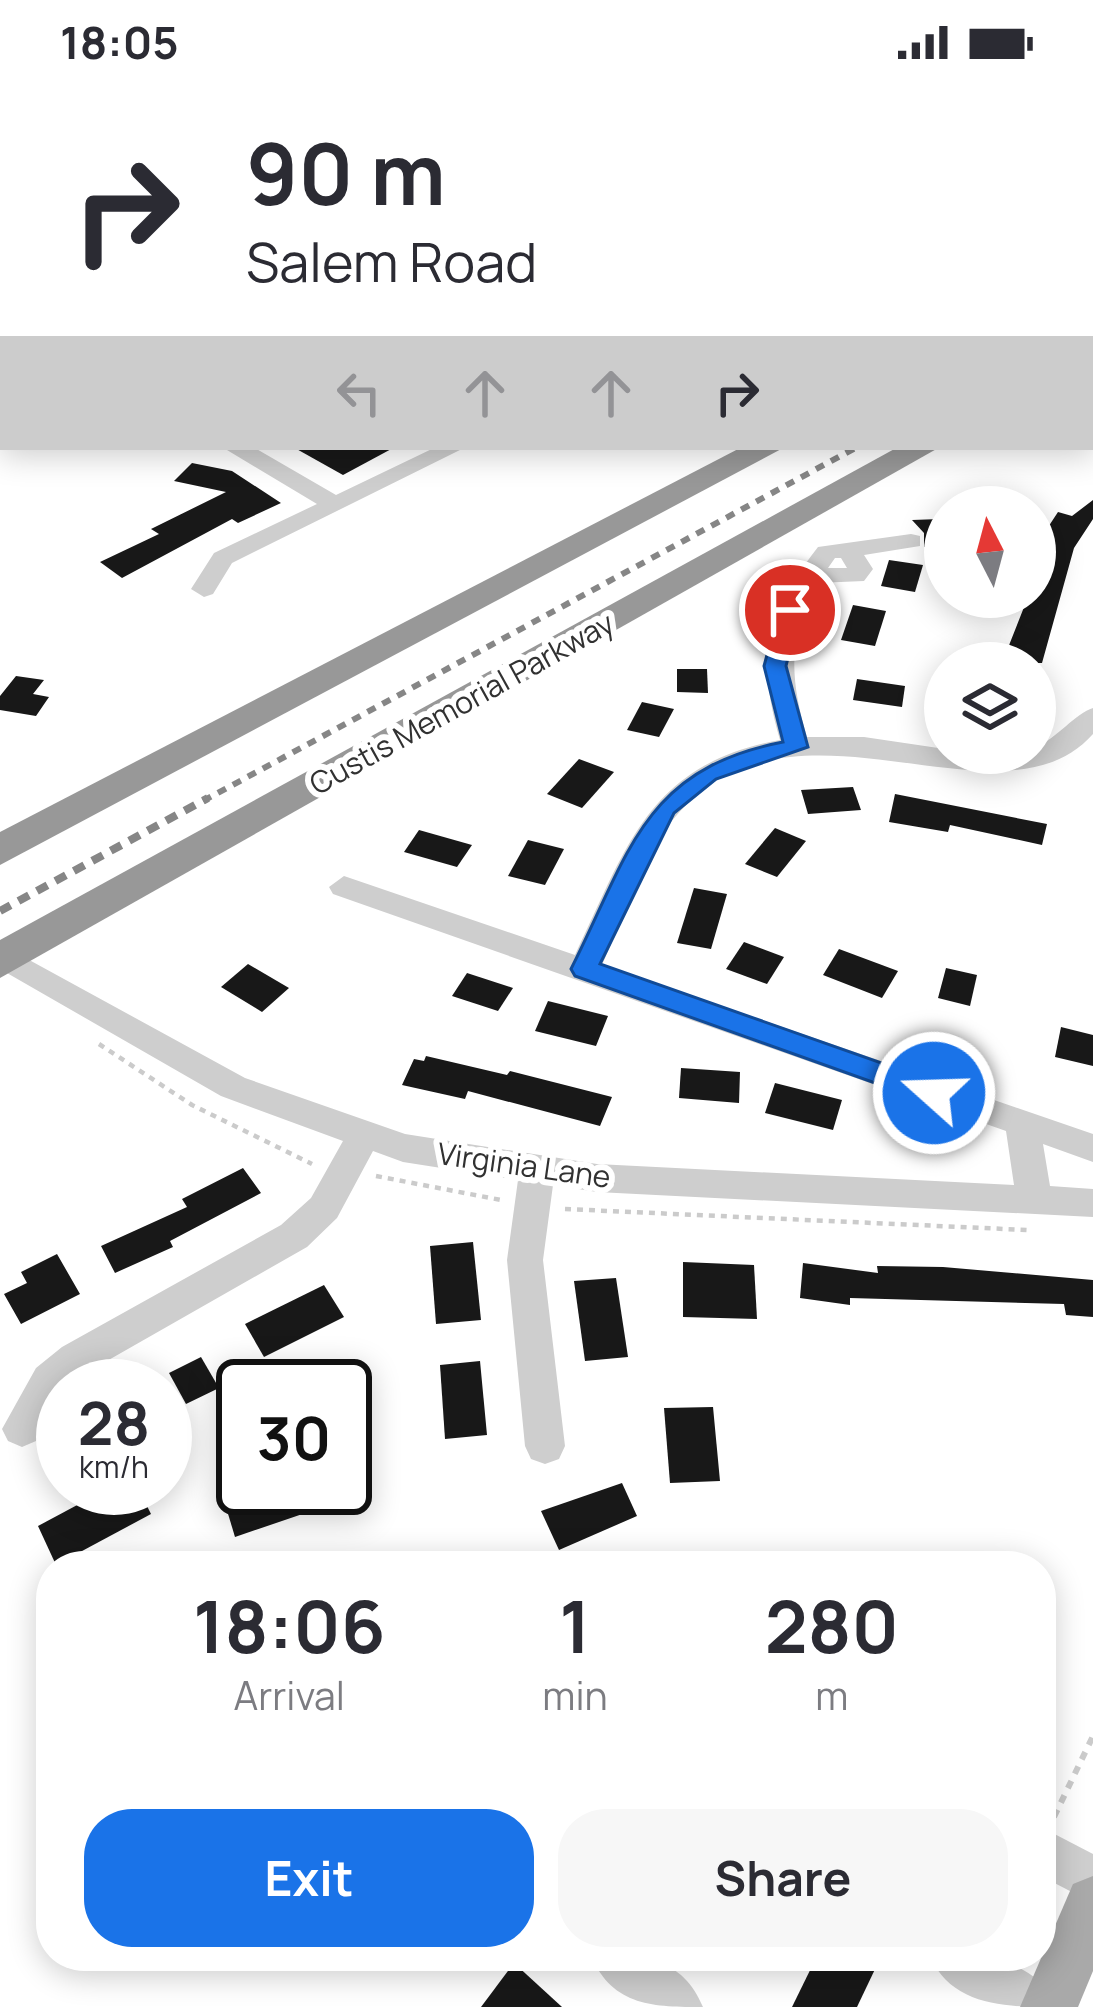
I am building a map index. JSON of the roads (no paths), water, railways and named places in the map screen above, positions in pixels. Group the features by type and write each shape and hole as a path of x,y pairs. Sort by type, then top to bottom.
{"highway":[{"path":"0,850 762,450"},
{"name":"Custis Memorial Parkway","path":"0,958 918,450"}],"main road":[{"path":"1049,2007 1093,1904"}],"street":[{"path":"241,450 274,465 332,503"},
{"path":"204,590 223,558 447,450"},
{"path":"796,747 775,666 790,610 808,575 837,550 911,542"},
{"path":"584,969 664,809 708,774 756,754 796,747 878,746 999,763 1060,748 1093,718"},
{"path":"344,887 1093,1148"},
{"name":"Virginia Lane","path":"0,958 233,1087 363,1138 537,1173 1093,1203"},
{"path":"1022,1124 1034,1200"},
{"path":"22,1429 42,1391 75,1360 294,1236 324,1208 363,1138"},
{"path":"537,1173 525,1260 545,1446"},
{"path":"1056,1848 1093,1880"},
{"path":"634,1971 679,2007"},
{"path":"977,1971 1032,2007"}],"railway":[{"path":"203,801 851,450"},
{"path":"0,911 208,798"}]}
